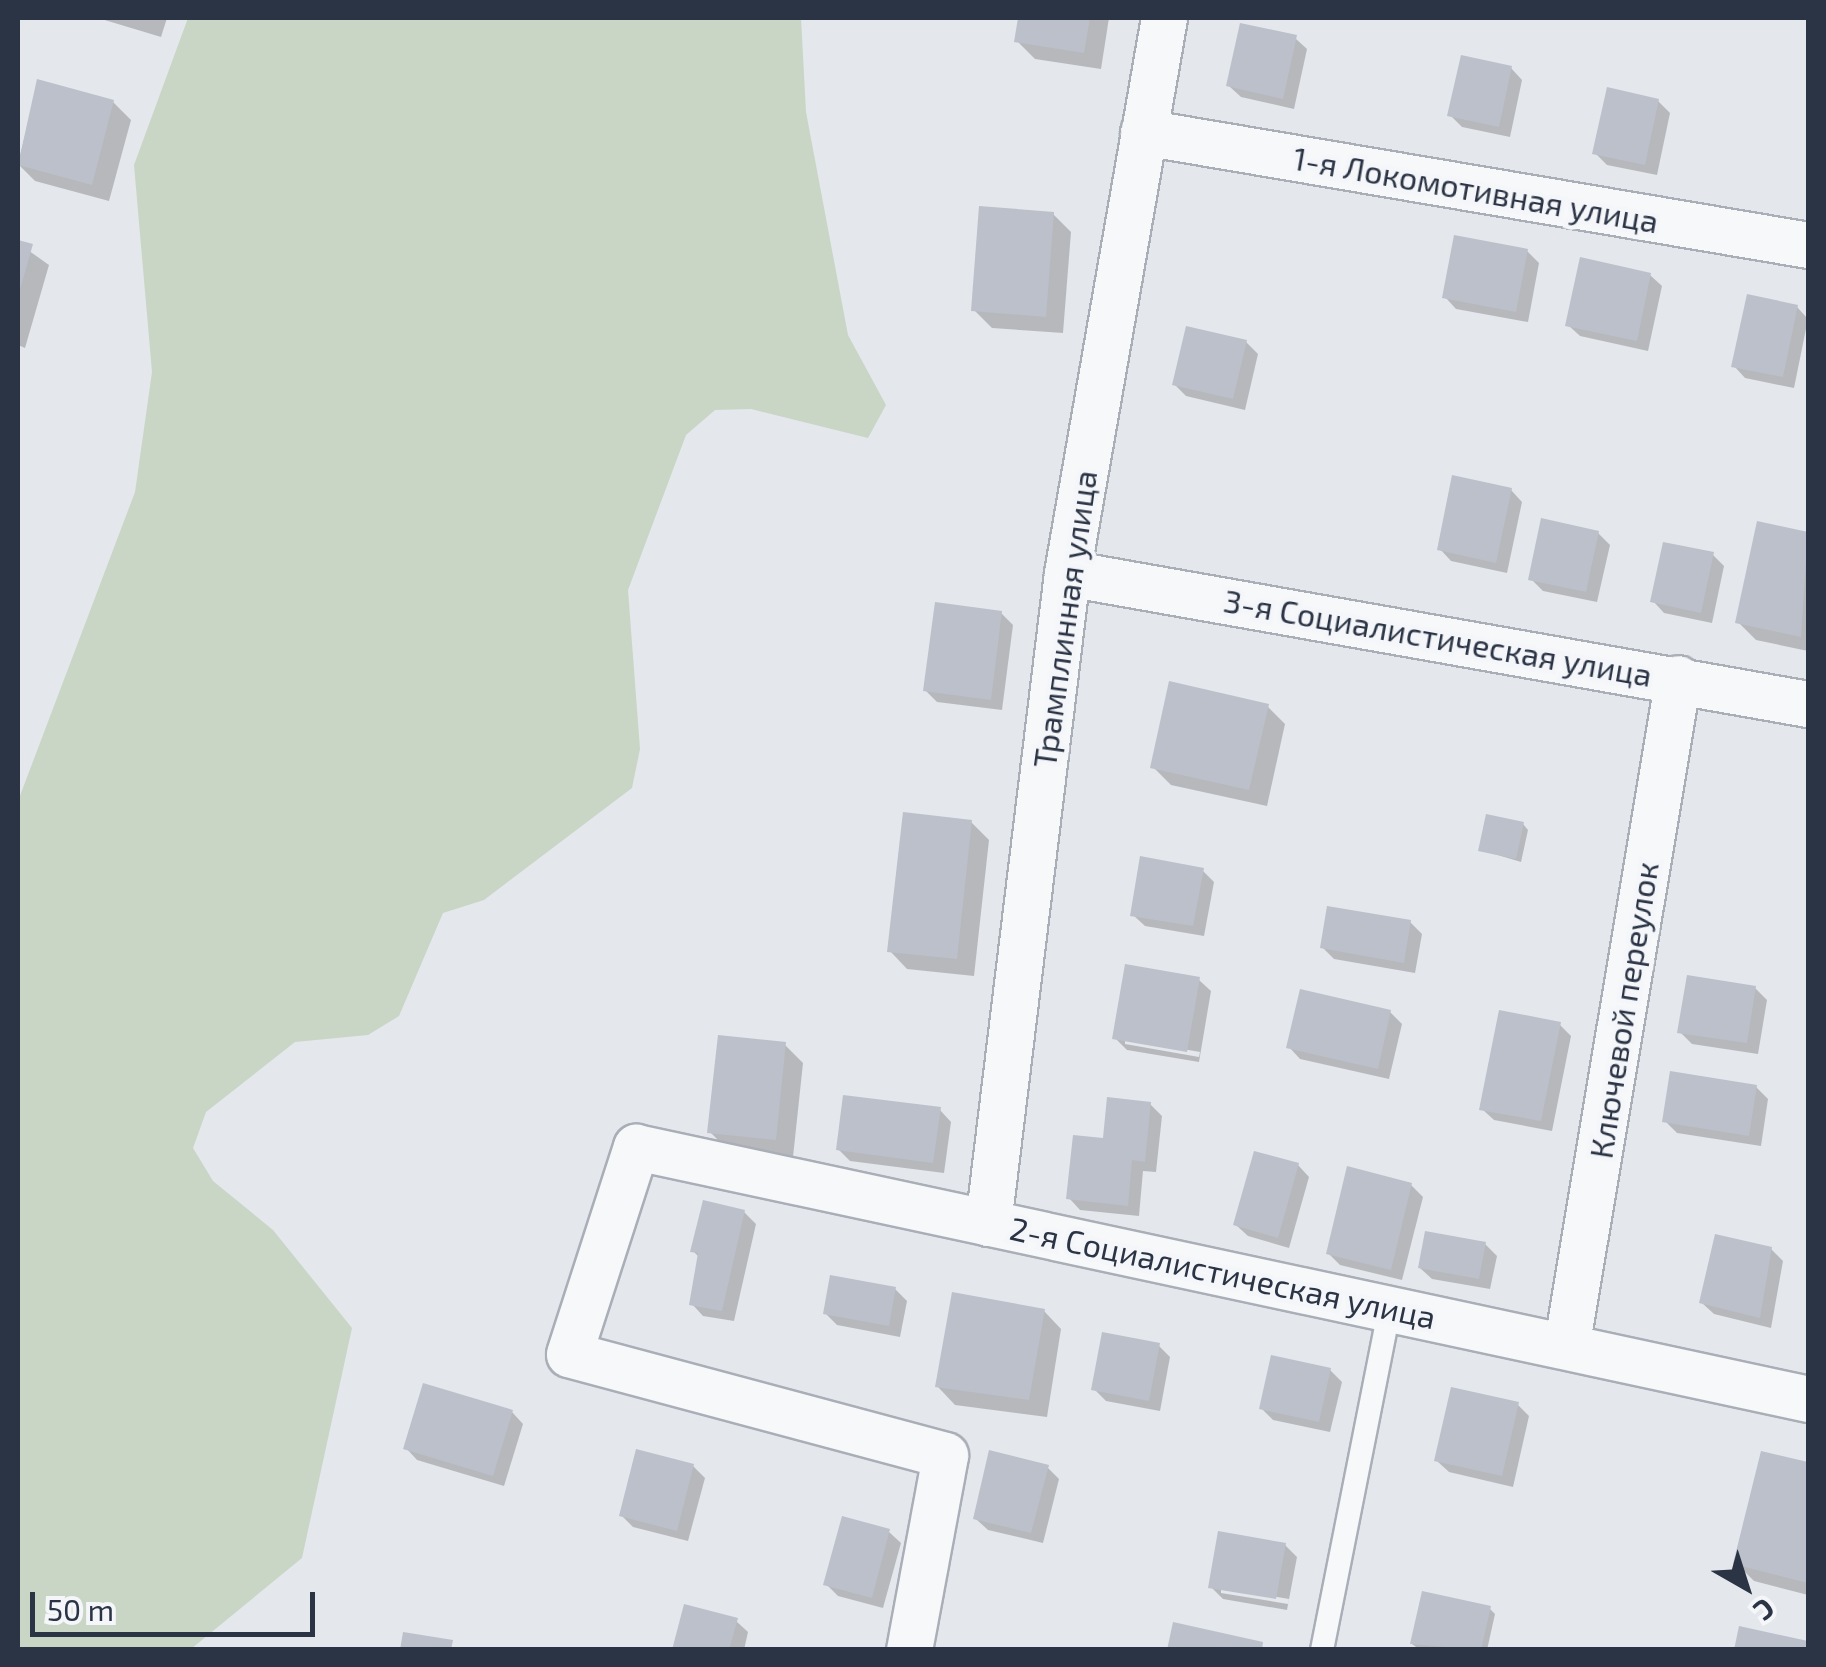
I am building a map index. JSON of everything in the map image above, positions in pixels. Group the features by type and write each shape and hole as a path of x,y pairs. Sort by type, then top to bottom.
{"street":[{"name":"Трамплинная улица","path":"988,1223 1067,573 1164,18"},
{"name":"1-я Локомотивная улица","path":"1143,132 1808,246"},
{"name":"3-я Социалистическая улица","path":"1067,573 1808,704"},
{"name":"Ключевой переулок","path":"1568,1342 1678,678"},
{"name":"2-я Социалистическая улица","path":"908,1650 944,1455 569,1354 636,1147 1568,1342 1808,1399"}],"lane":[{"path":"1322,1650 1390,1307"}],"green space":[{"path":"188,18 801,18 806,112 848,335 886,405 868,438 751,409 715,410 686,435 628,590 640,749 632,788 484,900 443,913 399,1016 368,1035 295,1042 206,1112 193,1148 213,1181 273,1230 352,1328 302,1558 191,1649 18,1649 18,801 135,492 152,372 134,165"}],"building":[{"path":"1018,18 1090,18 1084,53 1014,42"},
{"path":"1240,23 1297,35 1283,99 1226,86"},
{"path":"1461,55 1512,66 1499,127 1447,116"},
{"path":"37,79 114,100 92,185 18,165"},
{"path":"1607,87 1659,99 1645,165 1592,154"},
{"path":"979,206 1054,212 1046,317 971,311"},
{"path":"1454,235 1528,249 1516,312 1442,298"},
{"path":"18,240 33,244 19,293 18,293"},
{"path":"1580,257 1651,273 1637,341 1565,326"},
{"path":"1747,294 1798,305 1783,377 1731,367"},
{"path":"1186,326 1247,340 1233,399 1172,385"},
{"path":"1452,475 1512,488 1496,563 1437,550"},
{"path":"1541,518 1599,531 1586,592 1528,580"},
{"path":"1757,521 1808,532 1801,637 1735,623"},
{"path":"1663,542 1714,552 1701,613 1650,602"},
{"path":"935,602 1002,611 991,700 923,691"},
{"path":"1169,681 1269,704 1249,790 1150,768"},
{"path":"903,812 972,820 957,959 887,952"},
{"path":"1486,814 1524,822 1516,859 1478,851"},
{"path":"1140,856 1204,868 1193,926 1130,916"},
{"path":"1327,906 1411,920 1404,963 1320,948"},
{"path":"1125,964 1200,977 1187,1052 1112,1039"},
{"path":"1687,975 1756,986 1747,1043 1677,1033"},
{"path":"1300,989 1391,1010 1378,1069 1286,1048"},
{"path":"1499,1010 1561,1022 1541,1121 1479,1110"},
{"path":"718,1035 786,1042 776,1140 707,1133"},
{"path":"1670,1071 1757,1085 1749,1136 1662,1122"},
{"path":"843,1095 941,1107 933,1163 836,1150"},
{"path":"1107,1097 1151,1102 1145,1162 1132,1160 1128,1206 1066,1199 1073,1135 1103,1138"},
{"path":"1254,1151 1299,1163 1278,1238 1233,1225"},
{"path":"1347,1166 1412,1183 1391,1270 1326,1254"},
{"path":"703,1200 745,1210 722,1311 689,1305 698,1253 690,1252"},
{"path":"1425,1231 1486,1242 1479,1279 1418,1268"},
{"path":"1715,1234 1772,1247 1760,1318 1699,1303"},
{"path":"830,1275 896,1287 889,1326 823,1314"},
{"path":"952,1292 1045,1309 1029,1400 935,1387"},
{"path":"1102,1332 1160,1343 1149,1401 1091,1390"},
{"path":"1271,1355 1331,1368 1319,1422 1259,1409"},
{"path":"423,1383 513,1410 493,1476 403,1449"},
{"path":"1451,1387 1519,1402 1502,1476 1434,1461"},
{"path":"636,1449 694,1464 677,1531 619,1516"},
{"path":"989,1450 1049,1465 1031,1533 973,1519"},
{"path":"1761,1451 1808,1462 1808,1583 1733,1564"},
{"path":"842,1516 890,1529 872,1598 823,1585"},
{"path":"1218,1531 1286,1543 1276,1599 1208,1588"},
{"path":"1422,1591 1491,1606 1481,1650 1410,1644"},
{"path":"684,1604 738,1618 729,1650 672,1650"},
{"path":"1173,1622 1263,1642 1262,1650 1167,1650"},
{"path":"1739,1626 1808,1641 1808,1650 1734,1650"},
{"path":"403,1632 453,1640 451,1650 400,1650"}]}
